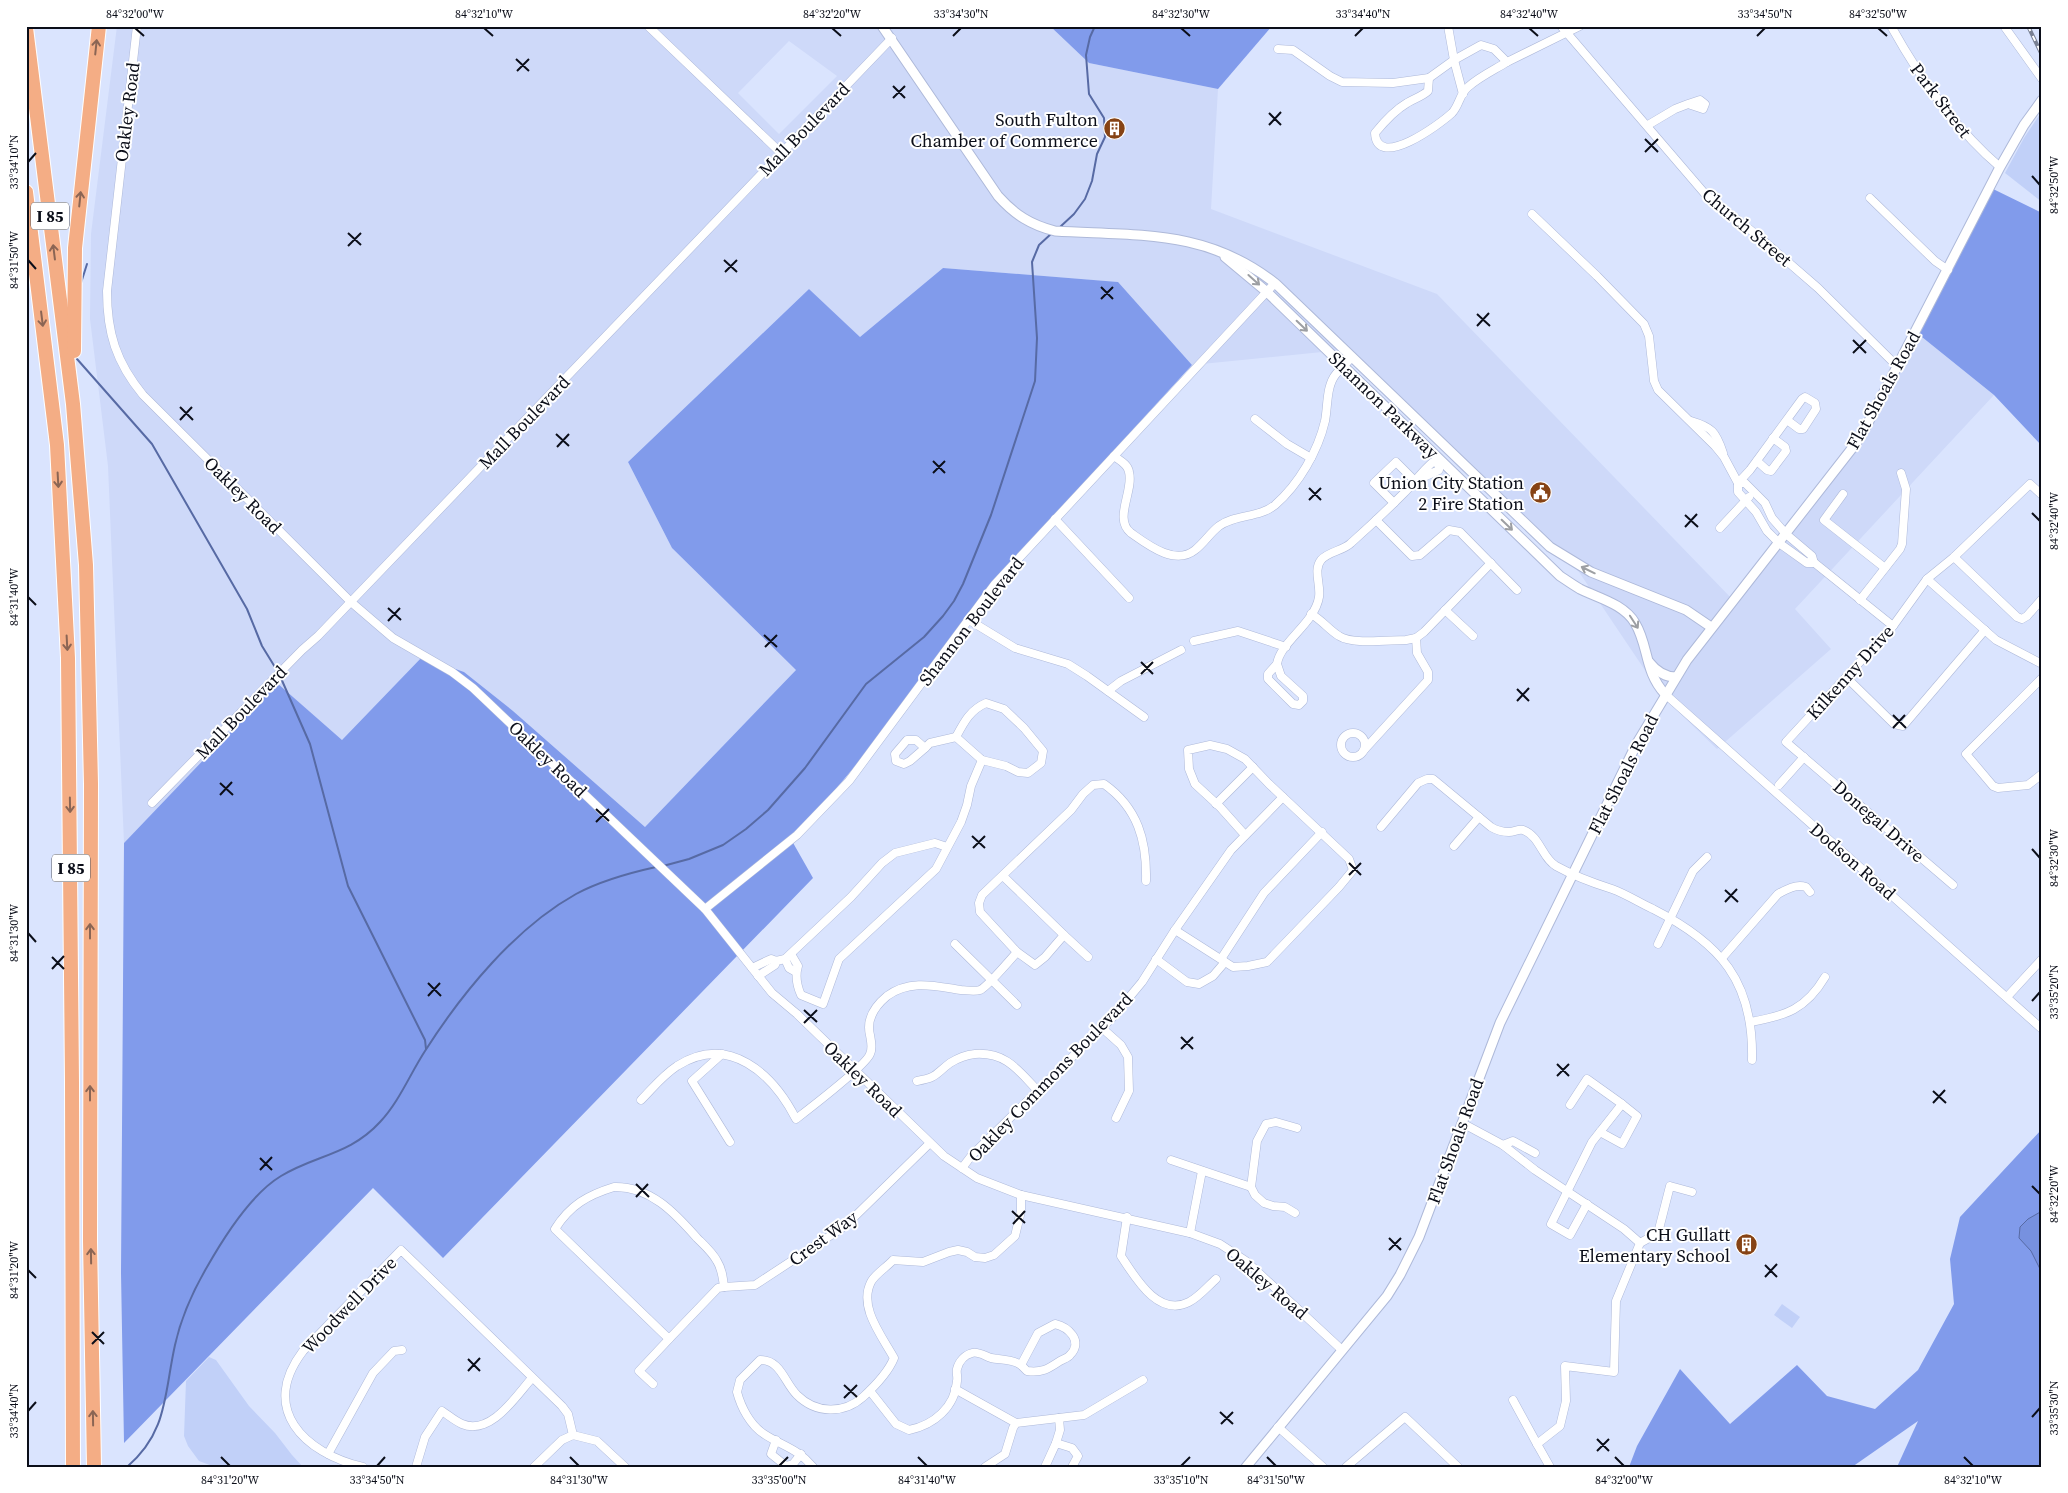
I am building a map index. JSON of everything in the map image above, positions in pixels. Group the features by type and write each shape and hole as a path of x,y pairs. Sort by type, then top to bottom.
{"highway":[{"path":"73,404 75,248 99,26"},
{"name":"I 85","path":"26,28 73,404 86,565 92,784 90,1212 94,1467"},
{"name":"I 85","path":"26,192 57,445 68,658 72,1012 72,1467"},
{"path":"26,205 30,219"}],"street":[{"name":"Oakley Road","path":"137,26 106,291 107,318 113,344 126,372 143,396 351,602 394,638 452,672 473,688 705,909 772,994 797,1014 944,1156 993,1186 1021,1195 1190,1232 1220,1244 1246,1261 1342,1350"},
{"path":"648,26 781,153"},
{"name":"Shannon Parkway","path":"882,26 998,196 1021,218 1055,232 1170,238 1212,248 1247,263 1275,283 1550,547 1591,572 1686,610 1711,627"},
{"path":"1448,26 1463,94"},
{"name":"Church Street","path":"1561,26 1648,125 1706,195 1796,269 1898,366"},
{"path":"1428,78 1428,91 1420,98 1408,103 1397,111 1375,133 1376,139 1381,146 1392,148 1403,145 1453,112 1466,88 1507,62 1580,26"},
{"name":"Park Street","path":"1891,26 1910,59 1948,113 1971,141 2000,168"},
{"path":"2004,26 2042,79"},
{"name":"Mall Boulevard","path":"152,803 351,602 892,38"},
{"path":"1278,49 1293,50 1330,76 1342,82 1393,84 1428,78 1454,60 1481,45 1494,49 1507,62"},
{"name":"Flat Shoals Road","path":"1246,1467 1387,1296 1410,1256 1500,1023 1637,743 1676,676 1711,627 1857,442 2000,168 2024,125 2042,100"},
{"path":"1648,125 1675,109 1688,104"},
{"path":"1870,198 1935,261 1948,270"},
{"path":"1532,214 1644,324 1649,336 1654,381 1658,390 1724,457 1738,483 1738,492 1756,512 1768,531 1779,543 1812,556 1814,563 1893,626"},
{"name":"Shannon Parkway","path":"1212,248 1267,292 1560,576 1577,588 1618,606 1629,614 1638,629 1653,678 1665,694"},
{"name":"Shannon Boulevard","path":"705,909 797,835 849,782 996,584 1275,283"},
{"path":"1114,456 1125,464 1129,472 1128,493 1123,517 1126,528 1166,554 1176,557 1187,555 1195,550 1222,524 1258,514 1274,506 1298,478 1311,458 1325,422 1331,384 1335,374 1352,357"},
{"path":"1254,419 1287,444 1311,458"},
{"path":"1738,483 1787,420"},
{"path":"1756,461 1771,471 1786,451 1785,447 1773,438"},
{"path":"1277,664 1281,676 1303,696 1303,701 1299,705 1292,704 1268,679 1268,674 1277,664 1280,653 1312,614 1320,596 1317,570 1320,561 1326,555 1349,545 1394,503 1415,481 1396,462 1374,483 1394,503"},
{"path":"1860,600 1902,544 1906,489 1901,473"},
{"path":"1738,483 1745,483 1765,504 1772,518 1797,549"},
{"name":"Kilkenny Drive","path":"1804,757 1786,742 1893,626 1927,579 1954,558 2030,484 2042,495"},
{"path":"1720,528 1754,492"},
{"path":"1844,494 1824,520 1885,568"},
{"path":"1055,519 1129,598"},
{"path":"1376,520 1412,556 1420,555 1445,532 1453,530 1460,532 1517,590"},
{"path":"1954,558 2016,617 2022,619 2027,616 2042,599"},
{"path":"1312,614 1323,620 1338,636 1348,640 1406,640 1416,638 1491,563"},
{"path":"1927,579 1985,630 2008,647 2042,664"},
{"path":"1445,610 1473,636"},
{"path":"969,620 1015,648 1068,664 1144,718"},
{"path":"1846,678 1894,724 1903,726 1985,630"},
{"path":"1194,641 1238,631 1286,646"},
{"path":"1364,750 1428,680 1428,672 1417,653 1416,638"},
{"path":"1108,691 1122,681 1181,650"},
{"path":"1647,660 1661,673 1669,677 1676,676"},
{"path":"2042,678 1966,754 1993,786 1998,788 2028,785 2042,774"},
{"name":"Dodson Road","path":"1665,694 2042,1029"},
{"path":"925,748 930,743 956,737 967,716 976,707 986,703 1004,709 1024,728 1043,751 1041,763 1028,773 1018,772 1006,766 982,760 956,737"},
{"path":"1175,930 1233,967 1267,962 1340,887 1353,870 1349,859 1245,759 1227,749 1210,746 1188,750 1191,778 1245,836"},
{"path":"1779,786 1804,757"},
{"name":"Donegal Drive","path":"1804,757 1953,885"},
{"path":"788,956 798,966 796,972 801,995 822,1004 839,959 936,869 961,822 967,806 970,786 982,760"},
{"path":"1216,804 1253,767"},
{"path":"1381,828 1418,783 1427,779 1438,781 1491,827 1499,831 1509,832 1521,829 1529,833 1535,838 1554,864 1599,886 1613,889 1670,918 1698,935 1722,958 1739,986 1750,1022 1752,1060"},
{"path":"1064,935 1045,957 1035,965 1017,952 980,912 979,903 982,894 1071,810 1083,794 1093,786 1104,784 1119,795 1130,810 1141,831 1147,860 1146,881"},
{"name":"Oakley Commons Boulevard","path":"962,1168 972,1155 1102,1028 1142,982 1175,930 1231,850 1283,797"},
{"path":"1454,846 1479,817"},
{"path":"1156,959 1187,982 1199,984 1213,976 1264,893 1322,832"},
{"path":"752,968 771,959 776,961 788,956 895,852 935,843 947,847"},
{"path":"1658,944 1693,871 1707,857"},
{"path":"1003,876 1088,957"},
{"path":"1722,958 1778,894 1788,888 1801,885 1810,892"},
{"path":"955,944 1016,1005"},
{"path":"641,1100 655,1083 686,1061 703,1055 722,1054 740,1059 764,1074 783,1095 796,1120 855,1070 870,1054 872,1042 869,1024 871,1015 882,1000 890,994 907,987 926,984 971,991 980,990 1017,952"},
{"path":"2007,997 2042,959"},
{"path":"758,976 775,965 776,961"},
{"path":"1750,1022 1776,1018 1795,1010 1812,995 1825,977"},
{"path":"1102,1028 1121,1045 1128,1057 1129,1090 1116,1118"},
{"path":"917,1081 934,1077 950,1063 965,1055 986,1053 1000,1057 1012,1064 1038,1091"},
{"path":"722,1054 692,1082 730,1142"},
{"path":"1570,1105 1587,1079 1637,1116 1622,1144 1600,1132"},
{"path":"1587,1204 1570,1234 1550,1224 1592,1142 1622,1104"},
{"path":"1295,1214 1285,1208 1264,1202 1255,1195 1251,1187 1257,1141 1266,1124 1276,1122 1297,1128"},
{"path":"1462,1123 1503,1145 1624,1229 1640,1243"},
{"path":"1503,1145 1513,1141 1535,1153"},
{"name":"Crest Way","path":"724,1287 755,1285 845,1226 930,1143"},
{"path":"1170,1160 1251,1187"},
{"path":"1190,1232 1202,1171"},
{"path":"1537,1444 1560,1426 1566,1401 1565,1366 1614,1372 1616,1301 1640,1243 1658,1233 1670,1186 1692,1192"},
{"path":"653,1384 639,1370 718,1288 724,1287 721,1269 711,1253 680,1218 666,1206 642,1191 633,1188 614,1187 588,1196 572,1207 555,1229 668,1339"},
{"path":"813,1467 801,1454 763,1434 752,1424 736,1392 740,1380 760,1360 769,1360 776,1366 797,1396 804,1401 830,1410 846,1408 854,1404 870,1391 890,1367 894,1358 868,1309 867,1296 871,1281 893,1260 923,1262 958,1250 968,1252 976,1257 985,1258 994,1255 1015,1236 1021,1211 1021,1195"},
{"path":"1127,1217 1121,1256 1142,1288 1161,1303 1176,1307 1190,1302 1216,1279"},
{"name":"Woodwell Drive","path":"363,1467 345,1463 306,1440 294,1426 286,1405 286,1392 289,1375 294,1363 303,1351 401,1250 562,1406 568,1414 573,1435"},
{"path":"870,1391 896,1424 909,1430 918,1428 935,1420 948,1406 958,1380 957,1371 960,1362 966,1355 975,1352 992,1358 1019,1363 1021,1365 1027,1371 1045,1371 1069,1357 1075,1349 1075,1340 1071,1332 1064,1326 1055,1324 1046,1328 1038,1334 1021,1365"},
{"path":"328,1454 373,1373 394,1351 402,1350"},
{"path":"416,1467 425,1437 442,1411 462,1424 478,1425 490,1422 532,1378"},
{"path":"955,1389 1016,1423 1084,1415 1143,1380"},
{"path":"1513,1400 1550,1467"},
{"path":"1346,1467 1405,1417 1458,1467"},
{"path":"1045,1467 1060,1430 1059,1418"},
{"path":"985,1467 1005,1454 1016,1423"},
{"path":"1278,1428 1323,1467"},
{"path":"534,1467 562,1440 573,1435 597,1441 625,1467"},
{"path":"776,1440 771,1454 786,1466 793,1464 801,1454"},
{"path":"1056,1443 1072,1448 1078,1456 1072,1467"}],"shaded area":[{"path":"117,26 1050,26 1089,63 1218,89 1211,209 1437,294 1734,601 1859,442 1917,333 1994,395 1795,609 1831,649 1717,749 1663,697 1579,572 1461,470 1342,350 1192,365 1117,282 943,268 860,337 809,289 628,462 672,548 796,670 645,827 513,711 464,672 422,657 342,740 277,684 124,843 108,466 90,319 91,234","holes":["789,41 837,76 779,134 738,93"]},
{"path":"1050,26 1272,26 1218,89 1089,63"},
{"path":"2042,111 2042,202 2005,173 2024,138"},
{"path":"1989,187 2042,213 2042,446 1994,395 1917,333"},
{"path":"943,268 1118,282 1192,365 1084,483 962,622 877,740 792,841 813,878 443,1258 373,1188 124,1443 121,1273 124,843 277,683 342,740 422,657 464,672 513,711 645,827 796,670 672,548 628,462 809,289 860,337"},
{"path":"2042,1129 2042,1467 1897,1467 1918,1421 1852,1467 1629,1467 1637,1446 1680,1369 1730,1424 1797,1365 1827,1396 1875,1409 1918,1370 1954,1304 1950,1259 1960,1217"},
{"path":"2042,1211 2042,1273 2031,1251 2019,1238 2020,1227 2028,1219"},
{"path":"1782,1304 1800,1317 1792,1328 1774,1315"},
{"path":"209,1357 216,1360 249,1406 275,1433 303,1467 215,1467 199,1461 188,1446 184,1436 186,1381"}],"waterway":[{"path":"1060,227 1074,214 1085,199 1092,181 1097,154 1105,137 1104,118 1089,94 1086,55 1090,37 1095,26"},
{"path":"663,866 689,859 723,845 768,810 805,768 866,684 924,637 954,601 963,584 991,515 1035,381 1037,338 1032,262 1039,245 1052,233"},
{"path":"81,283 87,264"},
{"path":"75,355 152,444 247,609 262,646 278,672"},
{"path":"280,676 310,744 348,886 425,1040 426,1049"},
{"path":"127,1467 140,1454 157,1426 166,1396 178,1335 192,1295 222,1243 249,1205 281,1176 344,1148 369,1133 393,1106 425,1051 473,985 511,943 532,925 554,908 585,889 615,878 656,867"}],"railway":[{"path":"2028,26 2042,55"}],"place":[{"name":"South Fulton Chamber of Commerce","path":"1114,129"},
{"name":"Union City Station 2 Fire Station","path":"1540,492"},
{"name":"CH Gullatt Elementary School","path":"1746,1244"}]}
